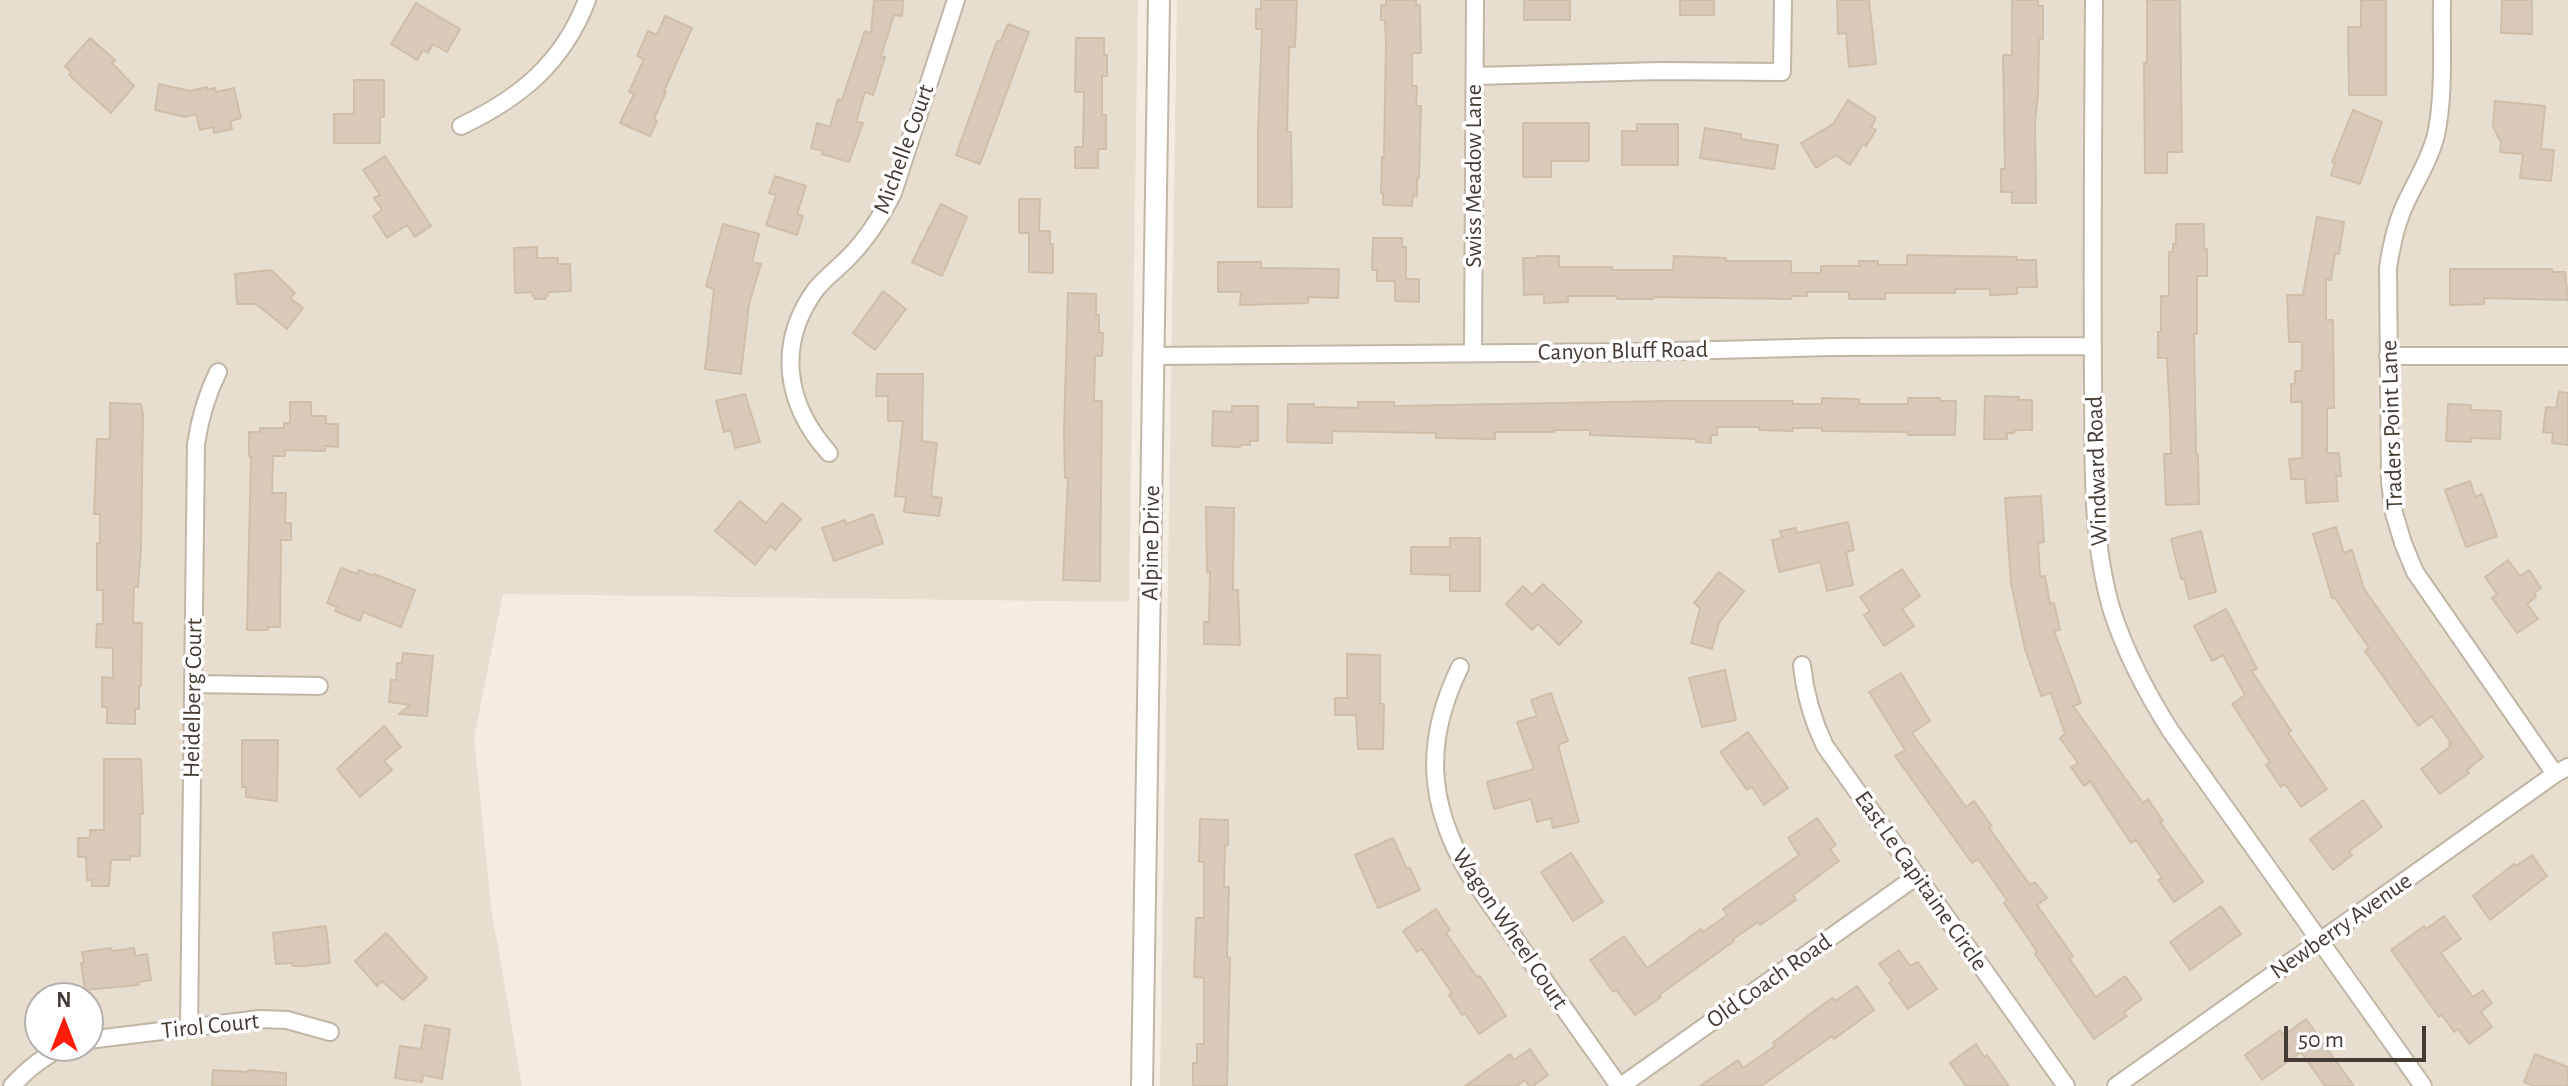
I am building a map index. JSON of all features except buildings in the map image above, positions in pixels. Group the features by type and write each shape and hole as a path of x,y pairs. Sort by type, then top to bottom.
{"street":[{"path":"461,126 512,99 545,69 566,43 587,0"},
{"name":"Michelle Court","path":"829,453 808,427 794,395 790,370 796,326 819,285 865,239 893,193 956,0"},
{"name":"Alpine Drive","path":"1142,1086 1159,0"},
{"name":"Swiss Meadow Lane","path":"1473,353 1475,0"},
{"path":"1475,76 1782,72 1783,0"},
{"name":"Windward Road","path":"2094,0 2095,514 2112,609 2127,652 2146,692 2170,730 2423,1086"},
{"name":"Traders Point Lane","path":"2442,0 2440,108 2435,138 2425,167 2403,210 2393,239 2388,268 2390,482 2394,513 2403,543 2423,585 2562,770"},
{"name":"Canyon Bluff Road","path":"1154,356 2093,346"},
{"path":"2388,356 2568,356"},
{"name":"Heidelberg Court","path":"189,1027 196,444 200,417 218,372"},
{"name":"East Le Capitaine Circle","path":"1802,665 1804,690 1825,746 2066,1086"},
{"name":"Wagon Wheel Court","path":"1460,667 1444,704 1435,743 1434,768 1443,822 1469,874 1620,1086"},
{"path":"193,684 319,686"},
{"name":"Newberry Avenue","path":"2116,1086 2562,770"},
{"name":"Old Coach Road","path":"1620,1086 1917,876"},
{"name":"Tirol Court","path":"104,1038 260,1019 287,1020 330,1032"},
{"path":"0,1076 11,1086 36,1062"}],"shaded area":[{"path":"0,0 1138,0 1129,602 503,594 474,738 491,907 522,1086 0,1086"},
{"path":"1177,0 2568,0 2568,1086 1160,1086"}]}
